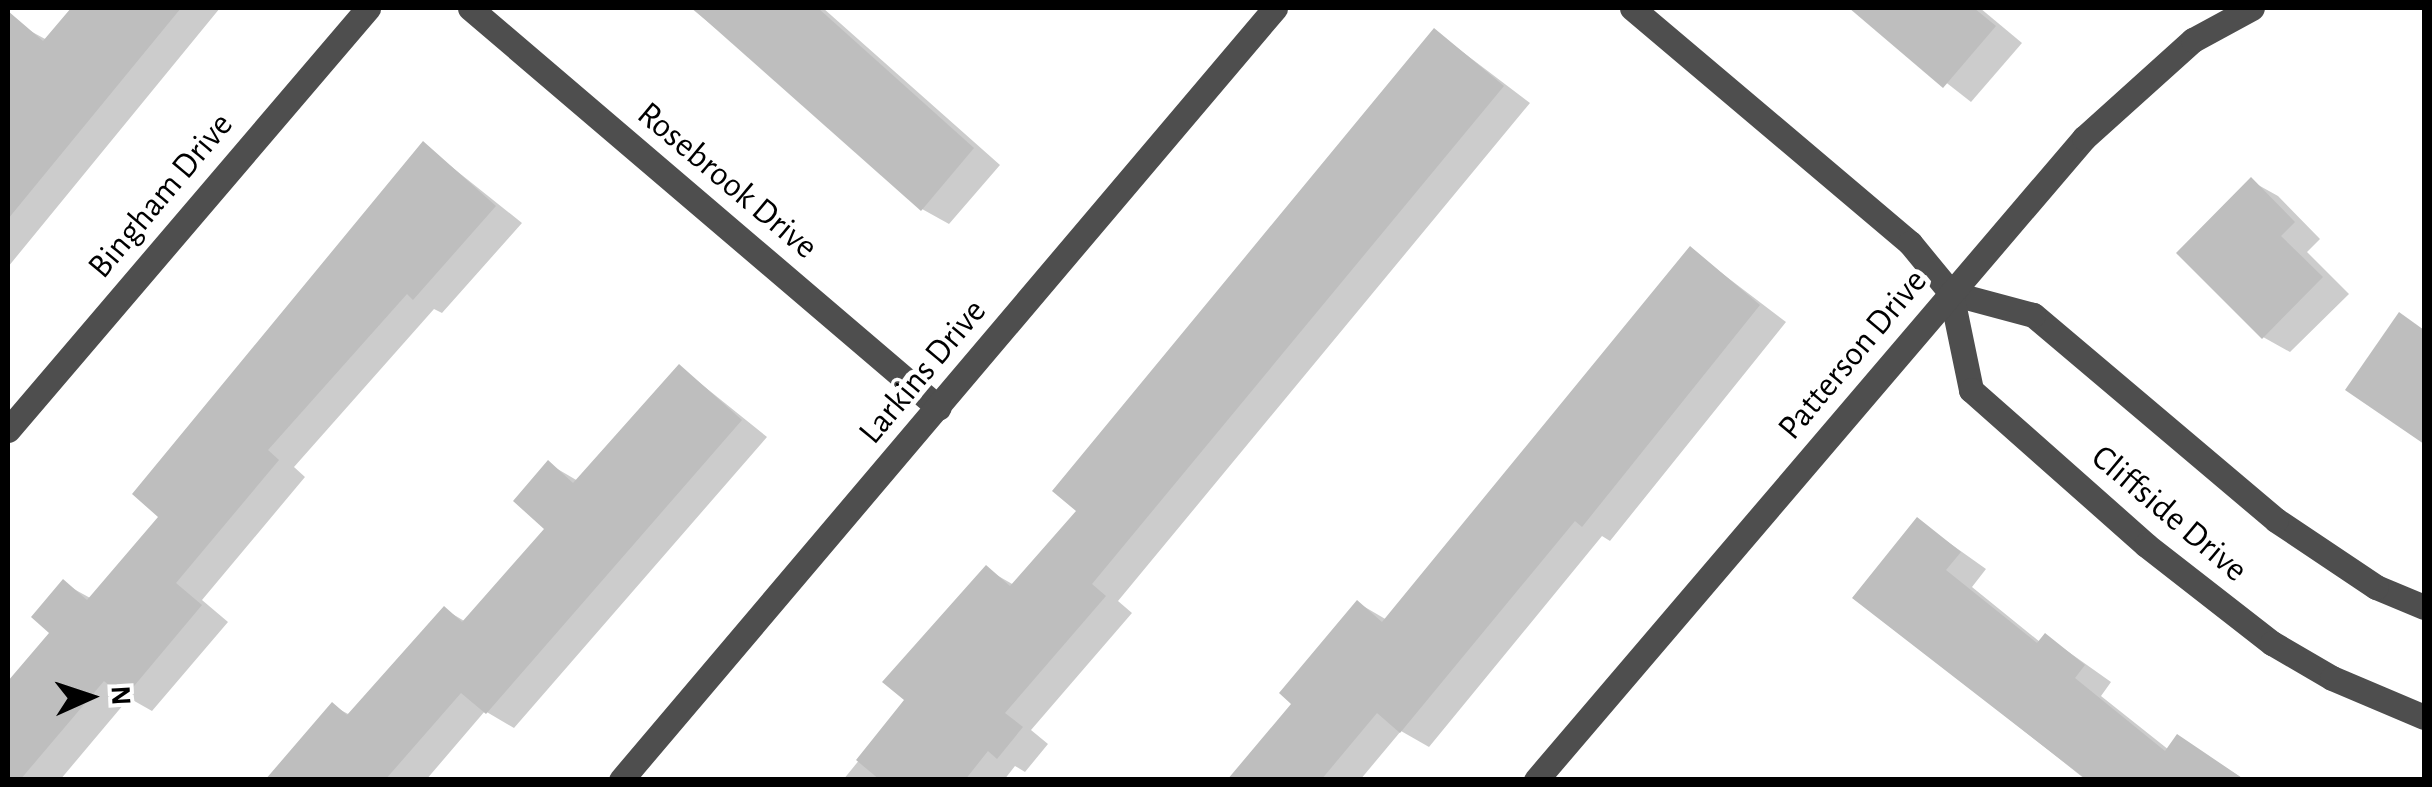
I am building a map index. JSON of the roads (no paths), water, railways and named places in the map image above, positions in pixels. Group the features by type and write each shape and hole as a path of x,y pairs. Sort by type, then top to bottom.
{"street":[{"name":"Bingham Drive","path":"8,430 368,8"},
{"name":"Rosebrook Drive","path":"470,8 939,408"},
{"name":"Larkins Drive","path":"622,780 1275,8"},
{"name":"Cliffside Drive","path":"1632,8 1910,243 1951,293 1970,390 2146,545 2272,643 2332,678 2424,716"},
{"name":"Patterson Drive","path":"1536,780 1951,293 2133,89 2193,40 2252,8"},
{"name":"Cliffside Drive","path":"1951,293 2033,315 2276,520 2376,587 2424,607"}]}
